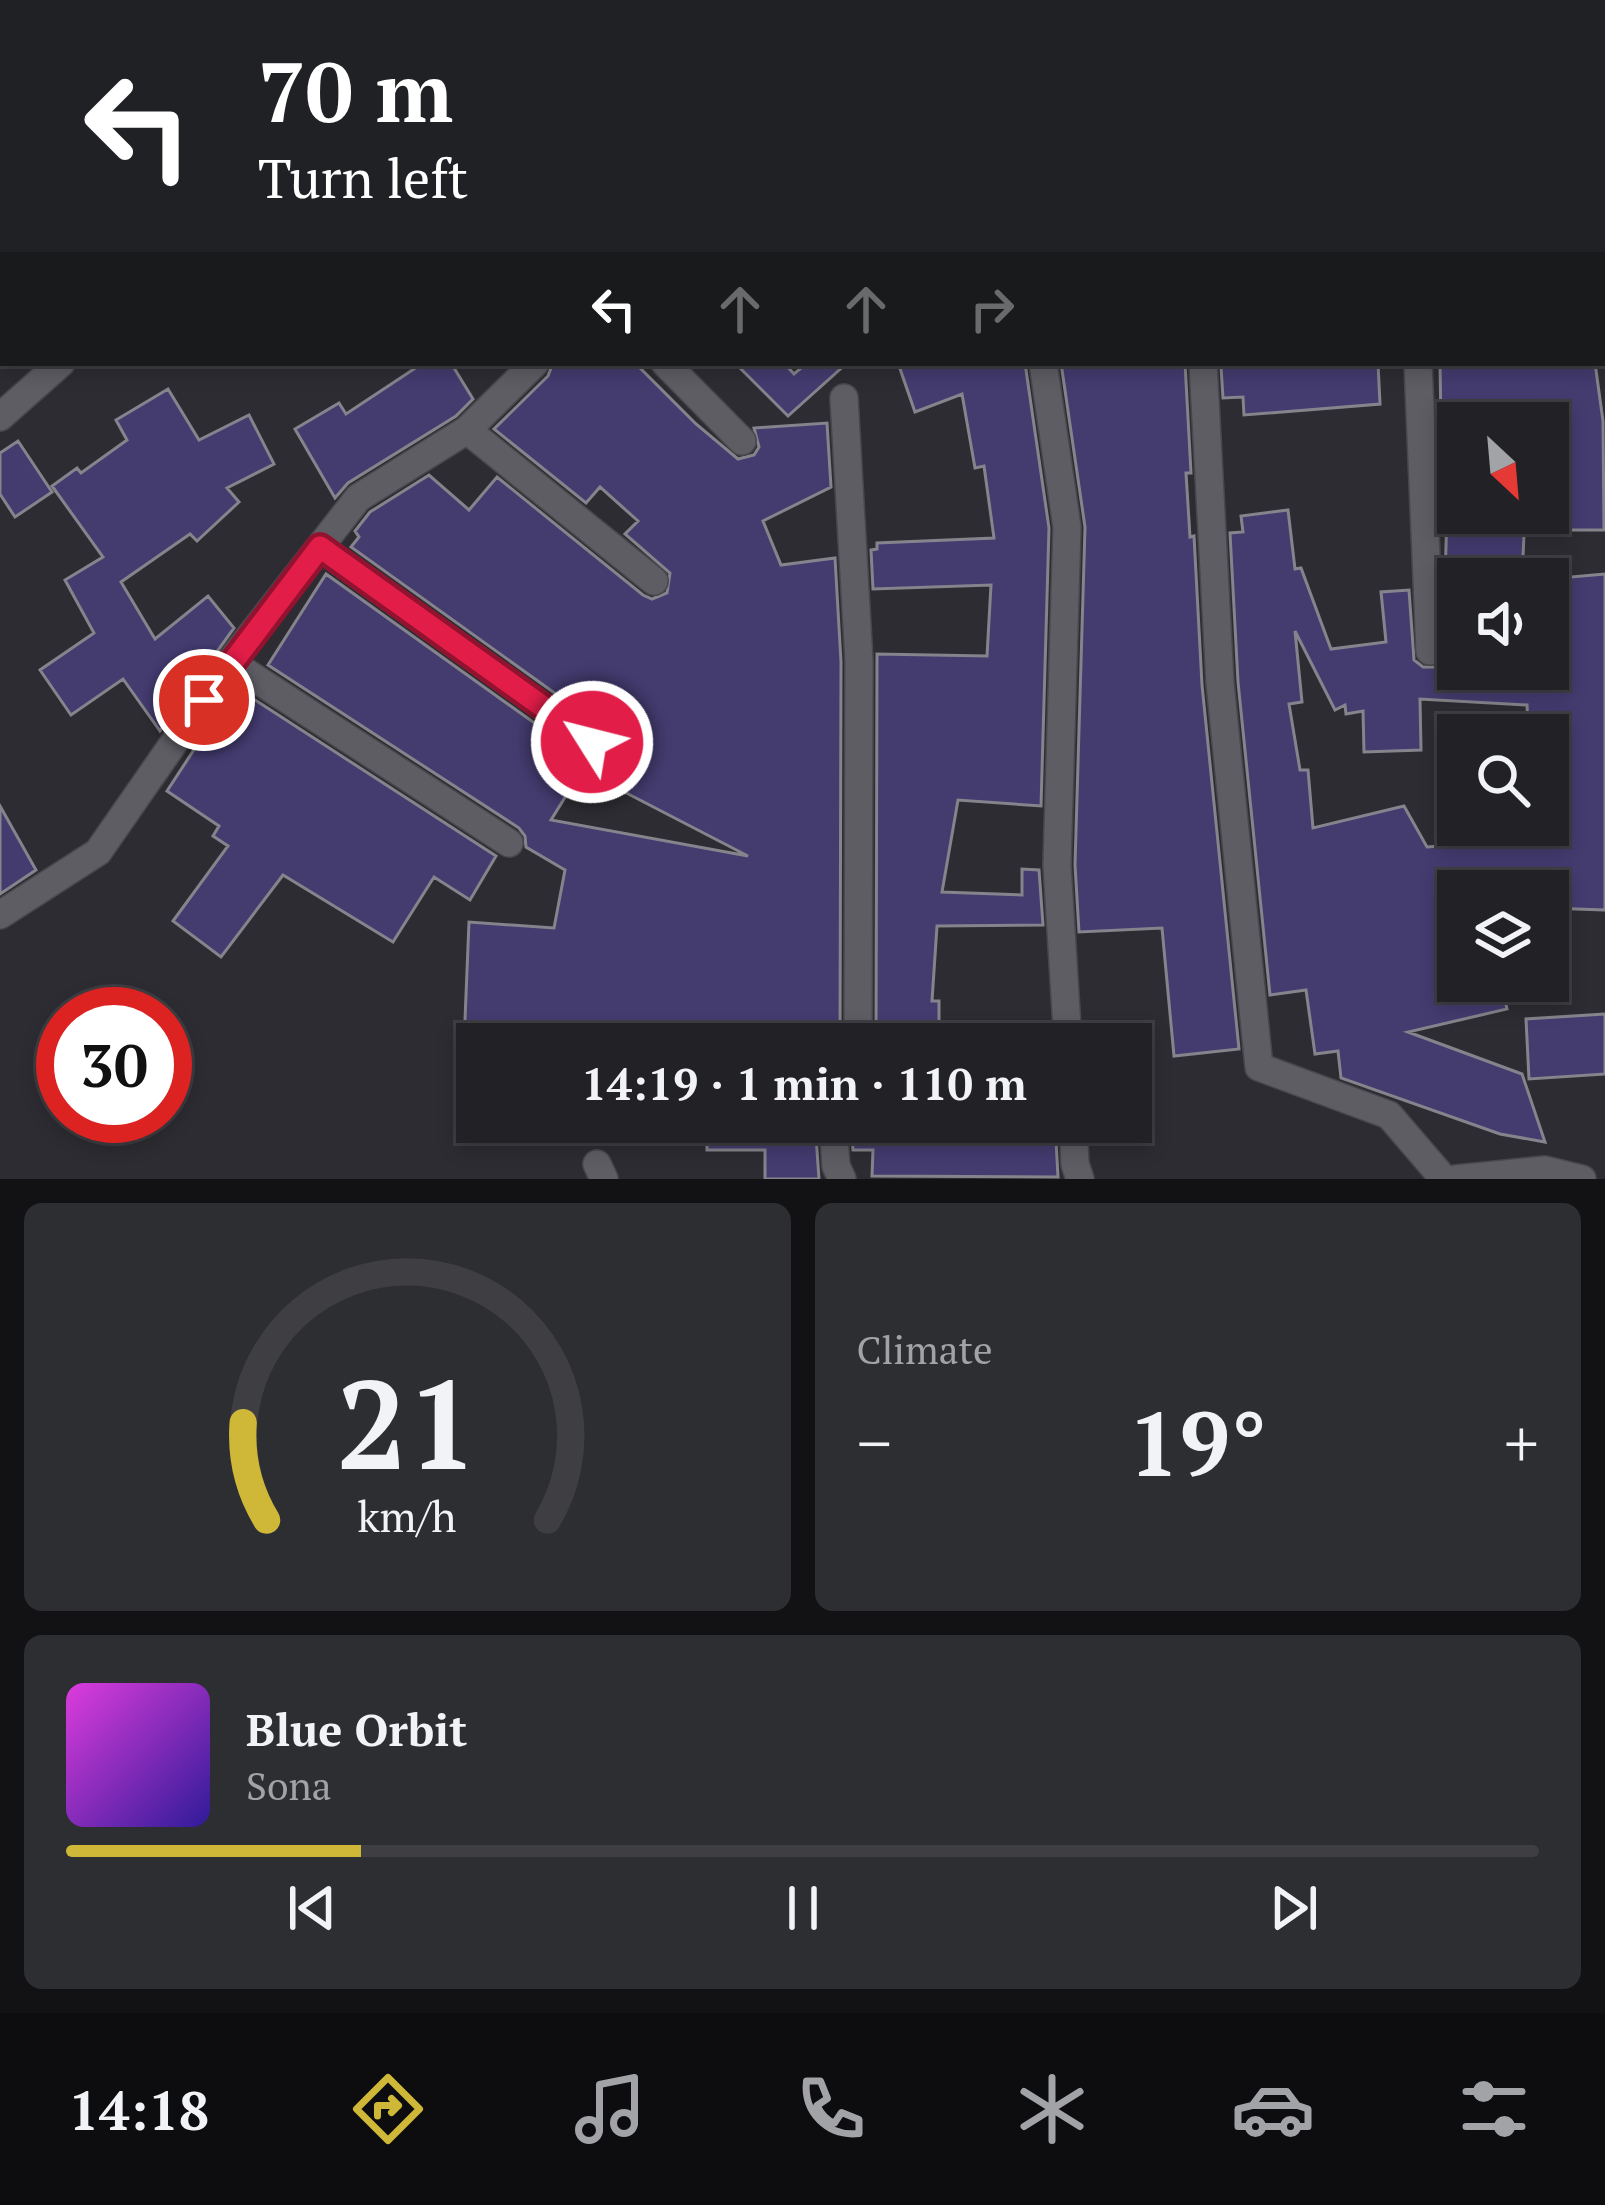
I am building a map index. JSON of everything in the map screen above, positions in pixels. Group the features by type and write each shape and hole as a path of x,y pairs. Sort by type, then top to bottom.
{"street":[{"path":"0,417 59,366"},
{"path":"0,915 98,852 230,662 358,498 467,430 532,366"},
{"path":"668,366 742,440"},
{"path":"1043,366 1067,527 1057,865 1067,1023"},
{"path":"1203,366 1220,683 1258,1067 1389,1114 1444,1179"},
{"path":"1418,366 1430,651"},
{"path":"844,398 859,661 858,1023"},
{"path":"467,430 654,581"},
{"path":"320,547 592,742"},
{"path":"230,662 509,844"},
{"path":"834,1143 842,1179"},
{"path":"1074,1143 1081,1179"},
{"path":"1456,1179 1545,1170 1582,1179"}],"building":[{"path":"418,366 453,366 473,399 456,416 348,483 335,498 295,429 339,403 346,414"},
{"path":"552,366 638,366 738,459 754,455 759,447 754,428 827,423 831,487 763,521 781,565 835,558 841,662 840,1023 465,1023 469,922 554,928 565,870 526,847 519,828 268,665 326,574 582,757 591,760 606,753 610,743 602,727 351,547 359,537 355,531 370,512 429,475 469,510 497,477 643,595 652,599 667,593 670,573 625,534 638,521 600,487 586,503 494,429 548,376","holes":["582,770 748,856 551,820"]},
{"path":"738,366 787,366 794,374 803,366 844,366 788,416"},
{"path":"899,366 1025,366 1049,528 1041,806 958,800 942,892 1022,895 1022,869 1039,870 1043,925 937,926 932,1001 939,1001 939,1023 876,1023 877,654 987,656 991,585 873,589 871,550 877,549 877,543 994,538 984,466 975,468 962,394 915,412"},
{"path":"1061,366 1185,366 1190,537 1194,536 1202,685 1239,1049 1174,1056 1162,928 1079,932 1075,865 1085,527"},
{"path":"1378,366 1380,404 1244,415 1243,397 1223,398 1221,367"},
{"path":"1440,366 1595,366 1603,421 1604,530 1569,530 1569,402 1441,402"},
{"path":"168,389 199,440 249,415 274,464 227,488 239,502 197,541 190,534 121,582 155,639 208,596 234,628 160,731 123,679 71,715 40,670 94,633 65,580 103,557 52,486 77,468 81,473 127,440 116,420"},
{"path":"18,441 52,492 15,517 0,494 0,453"},
{"path":"1288,510 1295,569 1301,568 1331,649 1386,642 1381,592 1409,590 1414,660 1423,667 1437,667 1437,690 1569,690 1569,577 1605,574 1605,910 1569,909 1569,870 1437,870 1437,1002 1505,1002 1507,1009 1408,1032 1522,1074 1545,1142 1500,1134 1341,1078 1338,1051 1315,1054 1306,990 1270,995 1238,682 1230,533 1243,532 1241,516"},
{"path":"1446,534 1524,534 1523,558 1446,558"},
{"path":"235,687 496,856 470,900 434,877 393,942 283,875 221,957 173,921 228,846 213,836 219,826 167,791"},
{"path":"0,806 36,870 0,894"},
{"path":"1605,1014 1605,1074 1529,1079 1526,1019"},
{"path":"707,1143 816,1143 819,1179 765,1179 765,1150 707,1150"},
{"path":"852,1143 1056,1143 1058,1177 872,1176 873,1150 853,1150"}],"route":[{"path":"204,700 320,547 592,742"}]}
